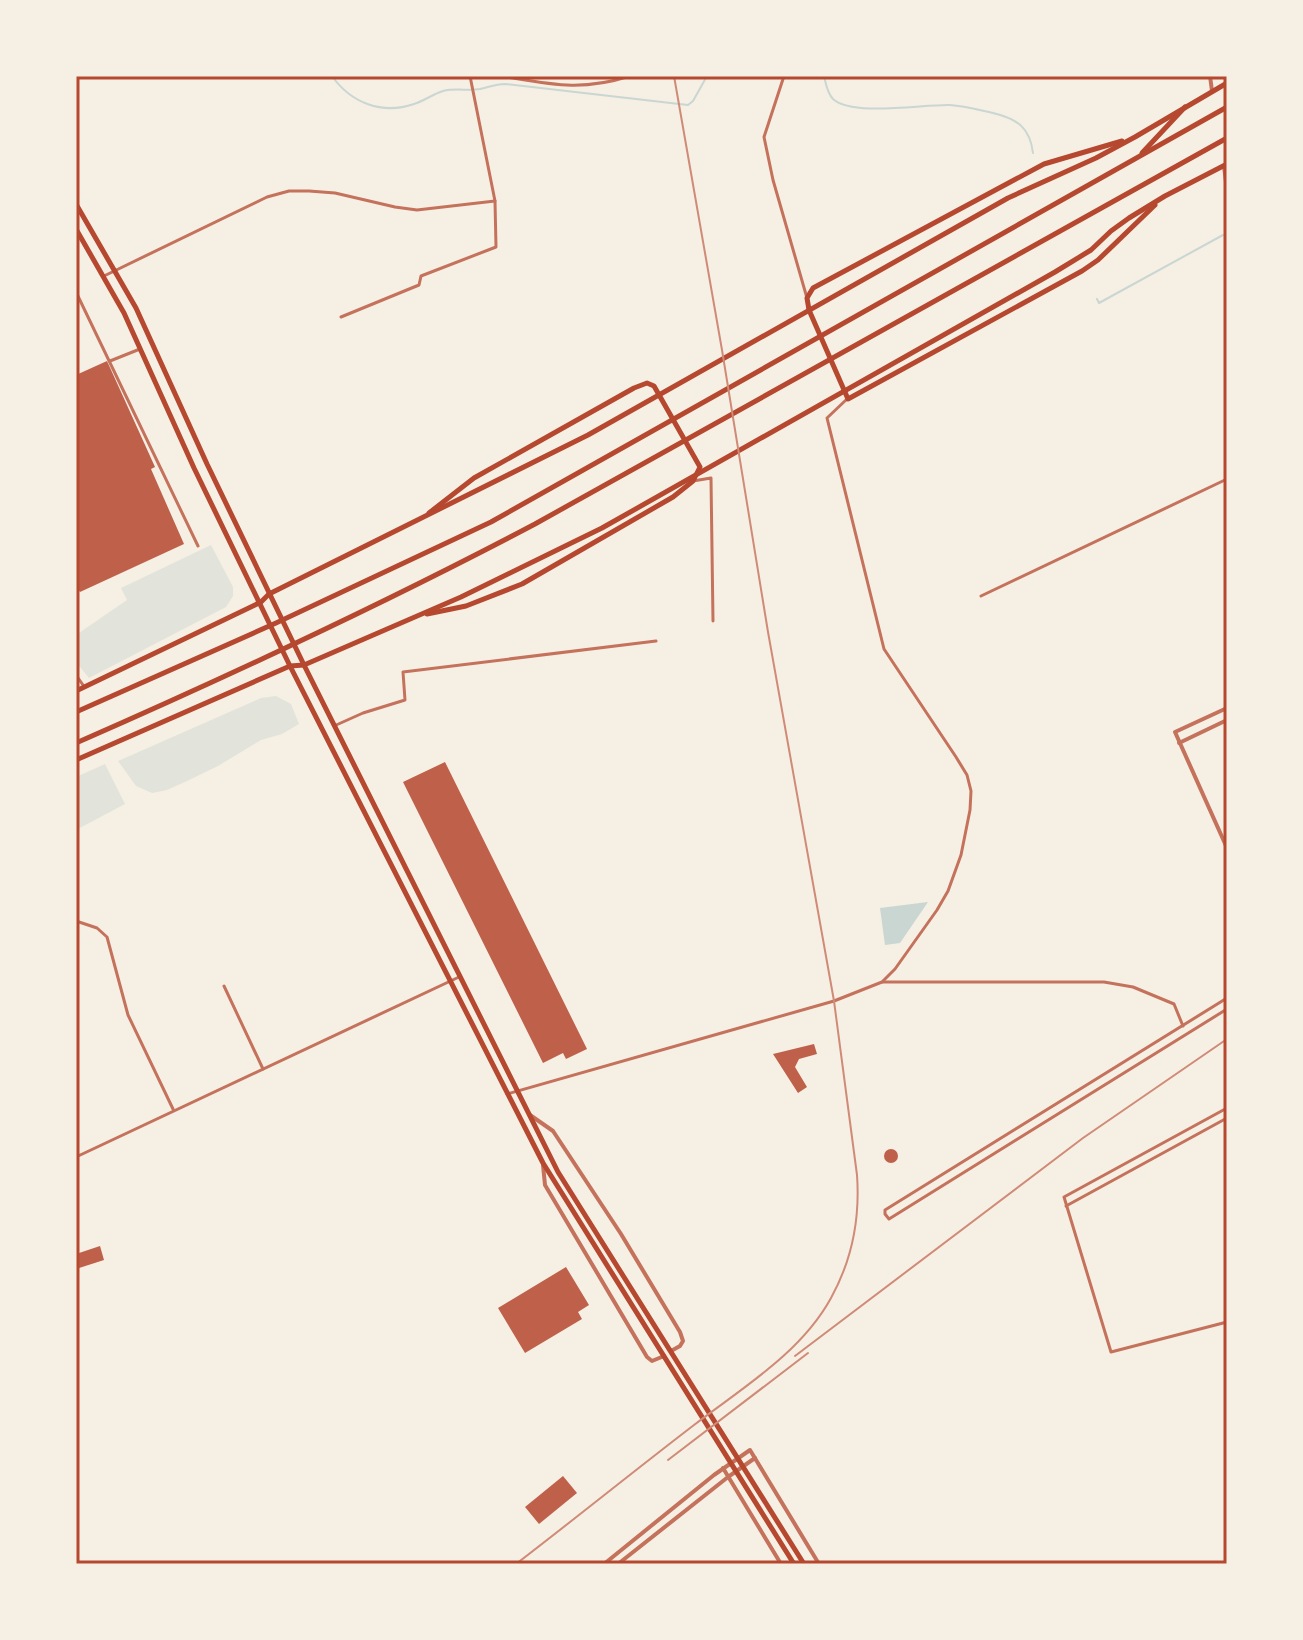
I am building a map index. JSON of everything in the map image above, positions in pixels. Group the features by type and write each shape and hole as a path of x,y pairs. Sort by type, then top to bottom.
{"main road":[{"path":"76,691 261,602 269,594 588,435 1008,198 1135,137 1227,79"},
{"path":"1138,158 1185,107"},
{"path":"76,712 491,522 1227,107"},
{"path":"1135,137 1044,164 813,288 807,298 809,310 848,399 1082,271 1098,260 1165,196"},
{"path":"76,743 435,577 1227,138"},
{"path":"76,760 290,666 304,665 415,617 602,528 1055,272 1091,250 1129,218 1226,165"},
{"path":"76,204 136,308 269,594 558,1172 804,1564"},
{"path":"76,229 124,313 194,468 290,666 543,1163 794,1564"},
{"path":"415,617 466,606 522,584 673,497 693,481 700,467 654,386 647,383 474,478 419,520"}],"street":[{"path":"341,317 419,285 421,276 496,247 495,201 470,76"},
{"path":"501,76 569,86 600,84 630,76"},
{"path":"784,76 764,137 773,180 807,298"},
{"path":"1210,76 1212,91"},
{"path":"1226,165 1227,190"},
{"path":"104,276 267,197 289,191 335,193 417,210 495,201"},
{"path":"76,292 198,546"},
{"path":"109,361 140,349"},
{"path":"848,399 827,418 884,649 956,757 967,775 971,791 961,855 948,891 895,969 882,982"},
{"path":"693,481 711,478 713,621"},
{"path":"981,596 1227,479"},
{"path":"334,726 405,700 403,672 656,641"},
{"path":"76,675 85,688"},
{"path":"1227,708 1175,732 1227,848"},
{"path":"1179,743 1227,720"},
{"path":"76,921 97,928 107,937 128,1015 174,1110"},
{"path":"76,1157 459,977"},
{"path":"507,1094 834,1001 882,982 1104,982 1133,987 1174,1004 1183,1026"},
{"path":"224,986 263,1069"},
{"path":"1227,998 885,1210 885,1214 889,1219 1227,1009"},
{"path":"1227,1108 1064,1197 1111,1352 1227,1322"},
{"path":"527,1112 553,1131 621,1234 680,1332 683,1341 680,1346 658,1360 652,1361 647,1357 545,1185 543,1163"},
{"path":"1066,1206 1227,1118"},
{"path":"604,1564 723,1468 750,1450 819,1564"},
{"path":"618,1564 755,1458"},
{"path":"723,1468 781,1564"}],"shaded area":[{"path":"211,545 233,587 233,596 226,607 89,678 76,662 76,635 127,600 121,588"},
{"path":"276,696 291,704 299,724 282,734 261,740 218,766 167,790 152,793 136,786 118,761 261,698"},
{"path":"105,764 125,804 76,830 76,777"},
{"path":"928,902 900,943 885,945 880,908"}],"building":[{"path":"107,361 155,467 151,469 184,544 80,592 76,586 76,375"},
{"path":"445,762 587,1049 566,1059 563,1053 543,1063 403,782"},
{"path":"814,1044 817,1054 799,1059 795,1067 807,1087 798,1093 773,1054"},
{"path":"891,1149 898,1156 891,1163 884,1156"},
{"path":"100,1246 104,1260 76,1269 76,1254"},
{"path":"566,1267 589,1305 578,1312 582,1319 525,1353 498,1308"},
{"path":"563,1476 577,1493 539,1524 525,1507"}],"waterway":[{"path":"332,76 358,100 390,108 414,104 443,91 475,90 505,84 688,105 707,76"},
{"path":"824,76 833,99 856,107 950,105 1002,115 1026,131 1033,153"},
{"path":"1097,299 1099,303 1223,235"}],"railway":[{"path":"516,1564 751,1383 804,1336 838,1284 856,1222 857,1175 834,1001 674,76"},
{"path":"795,1356 1083,1138 1227,1039"},
{"path":"668,1460 808,1353"}]}
